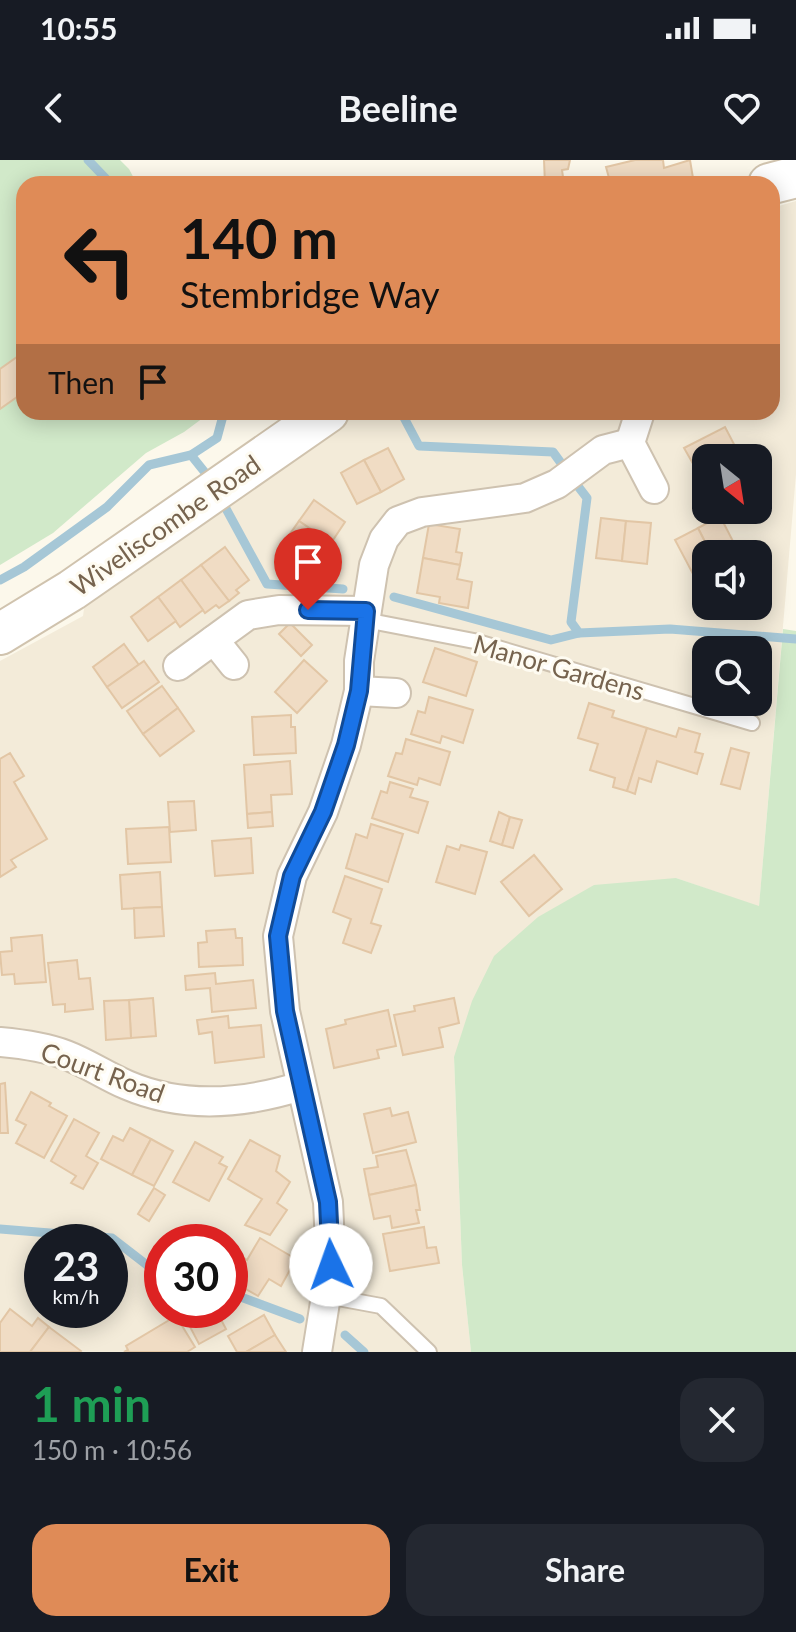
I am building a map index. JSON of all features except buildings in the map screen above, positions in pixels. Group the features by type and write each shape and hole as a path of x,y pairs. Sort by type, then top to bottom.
{"main road":[{"name":"Wiveliscombe Road","path":"0,634 72,590 316,420"}],"street":[{"path":"637,420 630,443 654,489"},
{"path":"317,1352 331,1265 328,1202 285,1011 278,936 292,876 323,812 346,745 359,691 365,616 374,565 384,539 398,521 422,512 525,498 557,484 603,450 630,443"},
{"path":"178,666 248,615 279,610 365,616"},
{"path":"214,640 234,665"},
{"path":"359,691 396,693"},
{"name":"Court Road","path":"0,1042 66,1055 129,1086 174,1099 228,1102 301,1086"}],"lane":[{"name":"Manor Gardens","path":"365,616 474,641 752,723"},
{"path":"327,1296 381,1306 429,1352"}],"shaded area":[{"path":"796,201 796,474 759,907 676,878 454,1057 462,1265 471,1352 0,1352 0,661 83,616 85,602 215,505 345,420 780,420 780,206"}],"green space":[{"path":"0,160 120,160 133,176 16,176 16,420 200,420 146,453 53,533 0,565"},
{"path":"783,629 796,631 796,1352 471,1352 462,1265 454,1057 472,1001 494,956 538,917 594,885 676,878 759,906"}],"waterway":[{"path":"88,160 103,176"},
{"path":"0,580 24,567 107,507 149,465 191,455 217,438 222,420"},
{"path":"405,420 419,446 553,452 561,463"},
{"path":"191,455 207,475"},
{"path":"577,485 587,498 571,622 579,633 670,629 796,639"},
{"path":"224,505 267,584 343,589"},
{"path":"394,597 551,640 579,633"},
{"path":"0,1229 112,1238 144,1263"},
{"path":"248,1300 300,1319"},
{"path":"345,1335 364,1352"}],"route":[{"path":"308,610 366,611 359,661 359,691 346,745 323,812 292,876 278,936 285,1011 328,1202 331,1265"}]}
